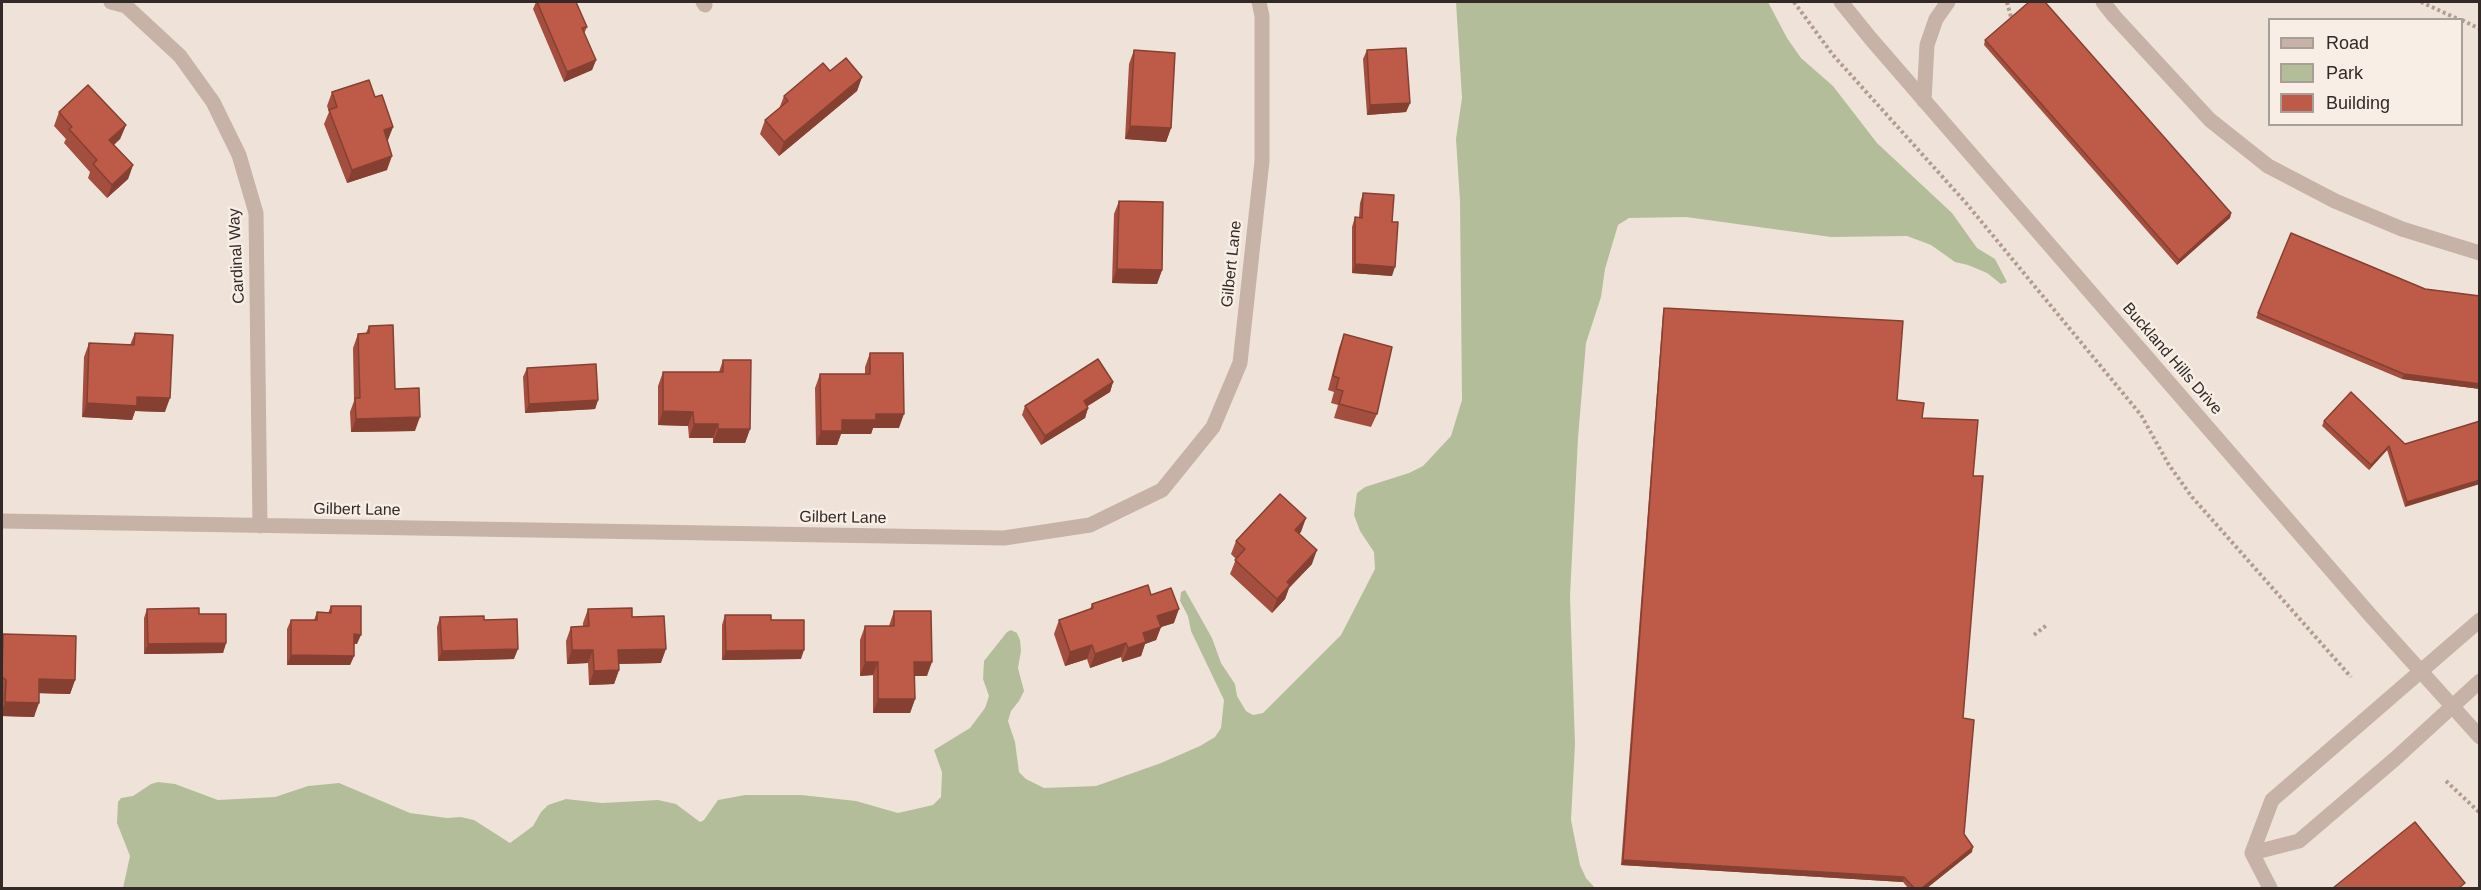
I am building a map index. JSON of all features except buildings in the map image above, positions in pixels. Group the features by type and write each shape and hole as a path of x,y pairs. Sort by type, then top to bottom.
{"street":[{"name":"Cardinal Way","path":"111,2 127,4 180,56 213,102 240,155 256,213 260,526"},
{"name":"Gilbert Lane","path":"2,521 1004,538 1090,525 1162,490 1214,427 1240,363 1262,161 1262,16 1259,2"},
{"name":"Buckland Hills Drive","path":"1841,2 1924,101 2480,737"},
{"path":"1924,101 1927,45 1936,19 1948,2"},
{"path":"2103,2 2210,120 2268,166 2335,201 2402,230 2480,253"},
{"path":"2270,888 2252,853 2272,800 2480,620"},
{"path":"2252,853 2299,841 2397,758 2480,681"}],"path":[{"path":"1794,2 1833,55 1966,203 2141,415 2169,465 2192,498 2351,677"},
{"path":"2007,2 2013,25"},
{"path":"2421,2 2457,18"},
{"path":"2463,21 2480,29"},
{"path":"2034,635 2048,624"},
{"path":"2446,781 2480,813"}],"green space":[{"path":"1456,2 1768,2 1787,38 1801,58 1833,86 1877,143 1952,213 1977,248 1995,259 2007,282 2001,284 1987,273 1955,262 1931,245 1907,236 1831,237 1686,217 1629,218 1618,225 1605,269 1601,297 1586,343 1578,438 1570,596 1575,744 1571,820 1580,865 1586,878 1595,888 123,888 130,856 117,823 118,802 121,798 133,796 158,782 175,784 218,800 275,797 308,786 339,783 410,813 474,820 510,843 533,826 548,805 566,799 602,803 658,800 676,804 700,822 704,820 718,800 745,795 801,795 856,801 898,813 933,805 941,797 942,772 934,750 970,728 985,708 989,696 983,679 984,661 1011,630 1017,633 1020,640 1018,668 1024,691 1011,711 1008,721 1015,742 1019,772 1026,779 1044,788 1096,786 1161,763 1200,746 1215,737 1221,728 1224,700 1191,631 1188,616 1180,601 1181,592 1185,590 1212,638 1221,663 1235,684 1237,696 1246,711 1253,715 1263,713 1341,635 1375,569 1374,552 1360,531 1354,515 1357,493 1365,487 1409,473 1423,466 1451,436 1462,400 1460,201 1456,139 1462,98"}]}
